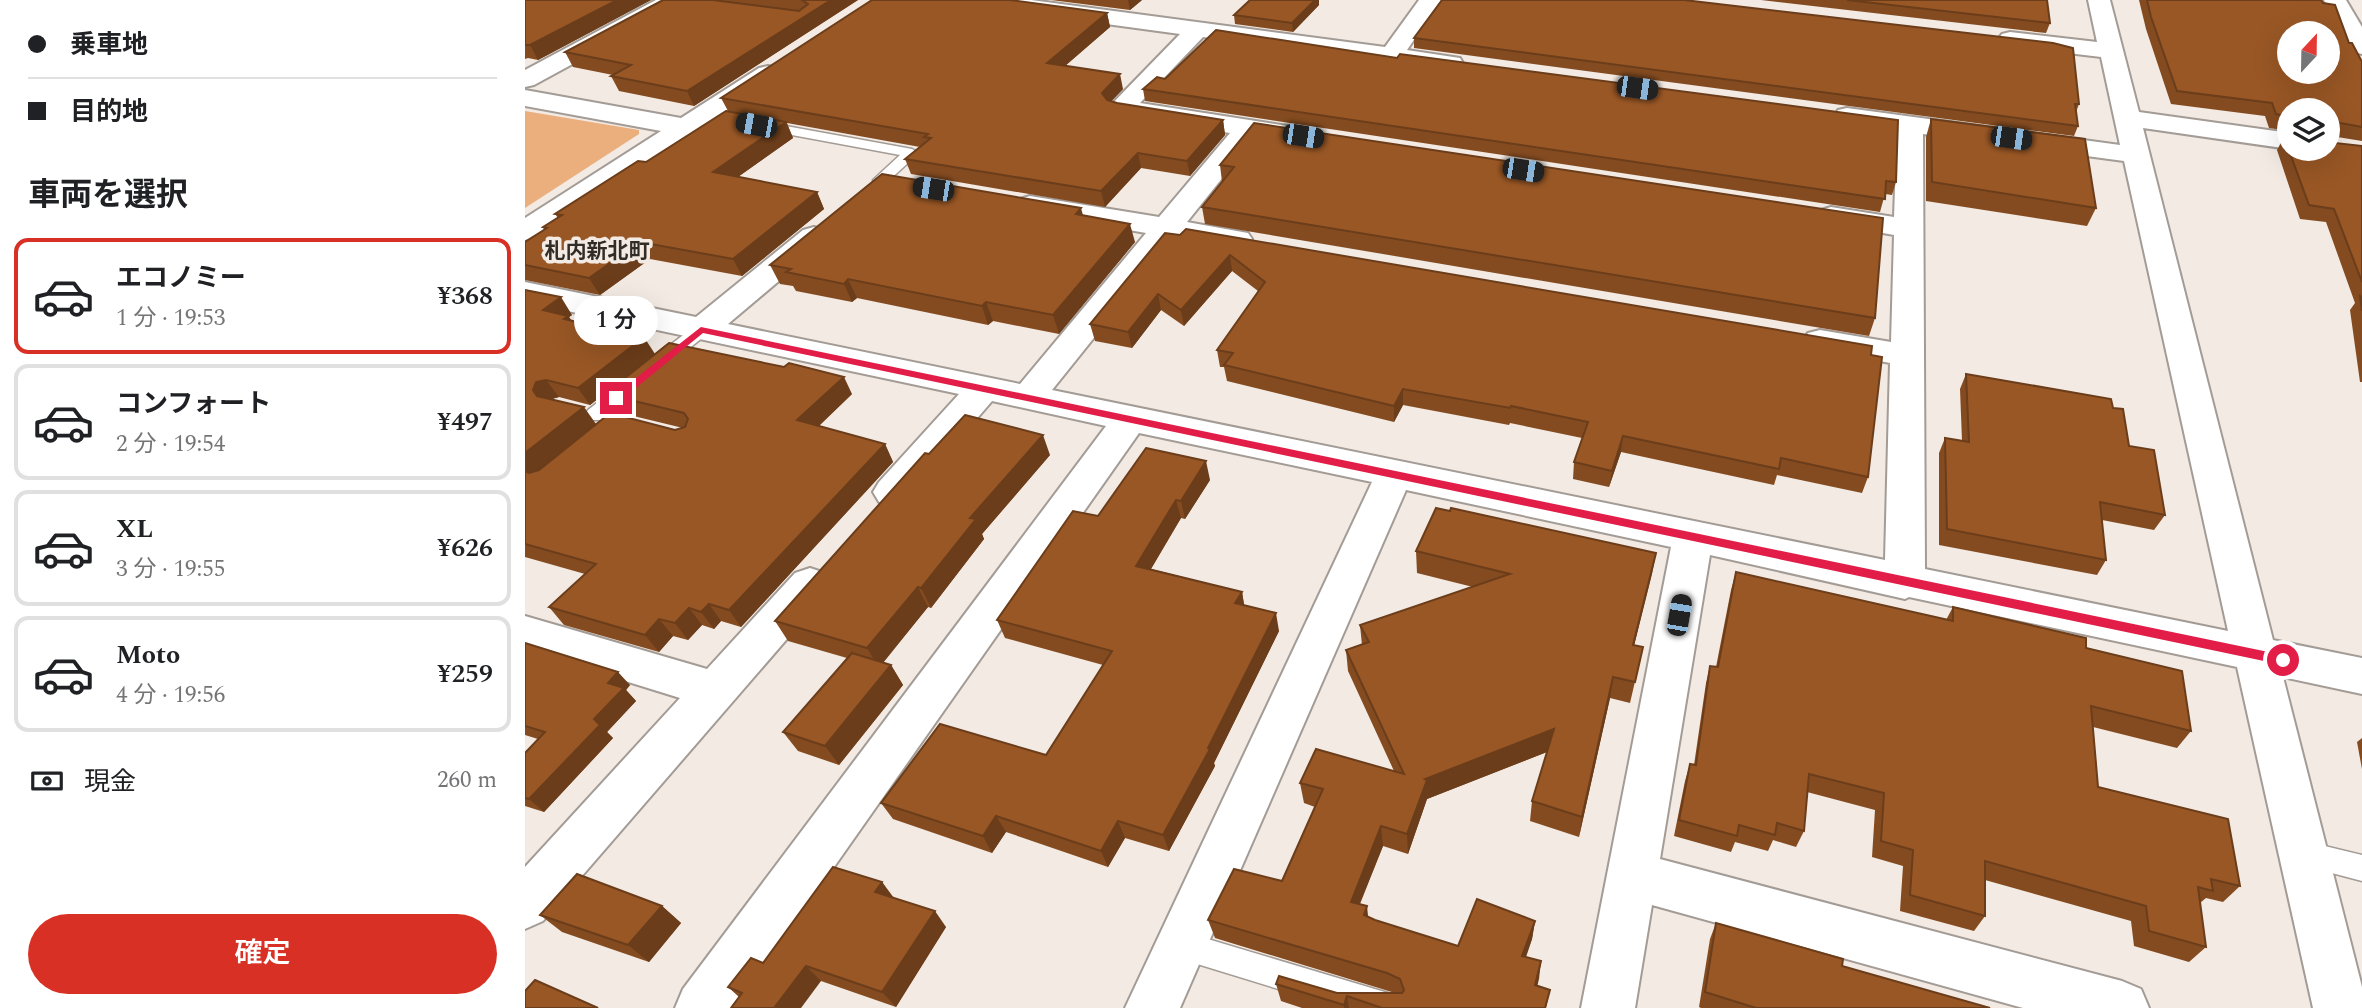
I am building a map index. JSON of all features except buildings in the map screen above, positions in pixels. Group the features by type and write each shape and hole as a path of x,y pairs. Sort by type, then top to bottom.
{"street":[{"path":"981,0 1473,66"},
{"path":"1391,54 1430,0"},
{"path":"2099,0 2340,1008"},
{"path":"2335,0 2362,47"},
{"path":"525,80 676,1"},
{"path":"1197,29 1121,108 1330,140"},
{"path":"1986,36 2111,51"},
{"path":"525,231 785,61"},
{"path":"525,98 694,121"},
{"path":"1828,114 2137,155"},
{"path":"2126,118 2277,139"},
{"path":"1905,583 1910,125"},
{"path":"1027,398 1248,128"},
{"path":"701,330 860,198 922,187"},
{"path":"1003,200 1261,244"},
{"path":"1812,213 1909,228"},
{"path":"525,292 1905,583 2362,676"},
{"path":"1798,337 1908,356"},
{"path":"863,524 983,389"},
{"path":"702,1008 1129,420"},
{"path":"1152,1008 1394,475"},
{"path":"1608,1008 1693,537"},
{"path":"525,904 835,555"},
{"path":"525,633 715,690"},
{"path":"1632,876 2122,1008"}],"lane":[{"path":"694,121 736,121 912,153 860,198"},
{"path":"570,409 601,422 701,330"},
{"path":"2304,854 2362,868"},
{"path":"1181,945 1388,1008"}],"shaded area":[{"path":"525,111 639,130 639,134 525,208"}],"district":[{"name":"札内新北町","path":"597,252"}],"route":[{"path":"616,398 701,330 2283,660"}]}
